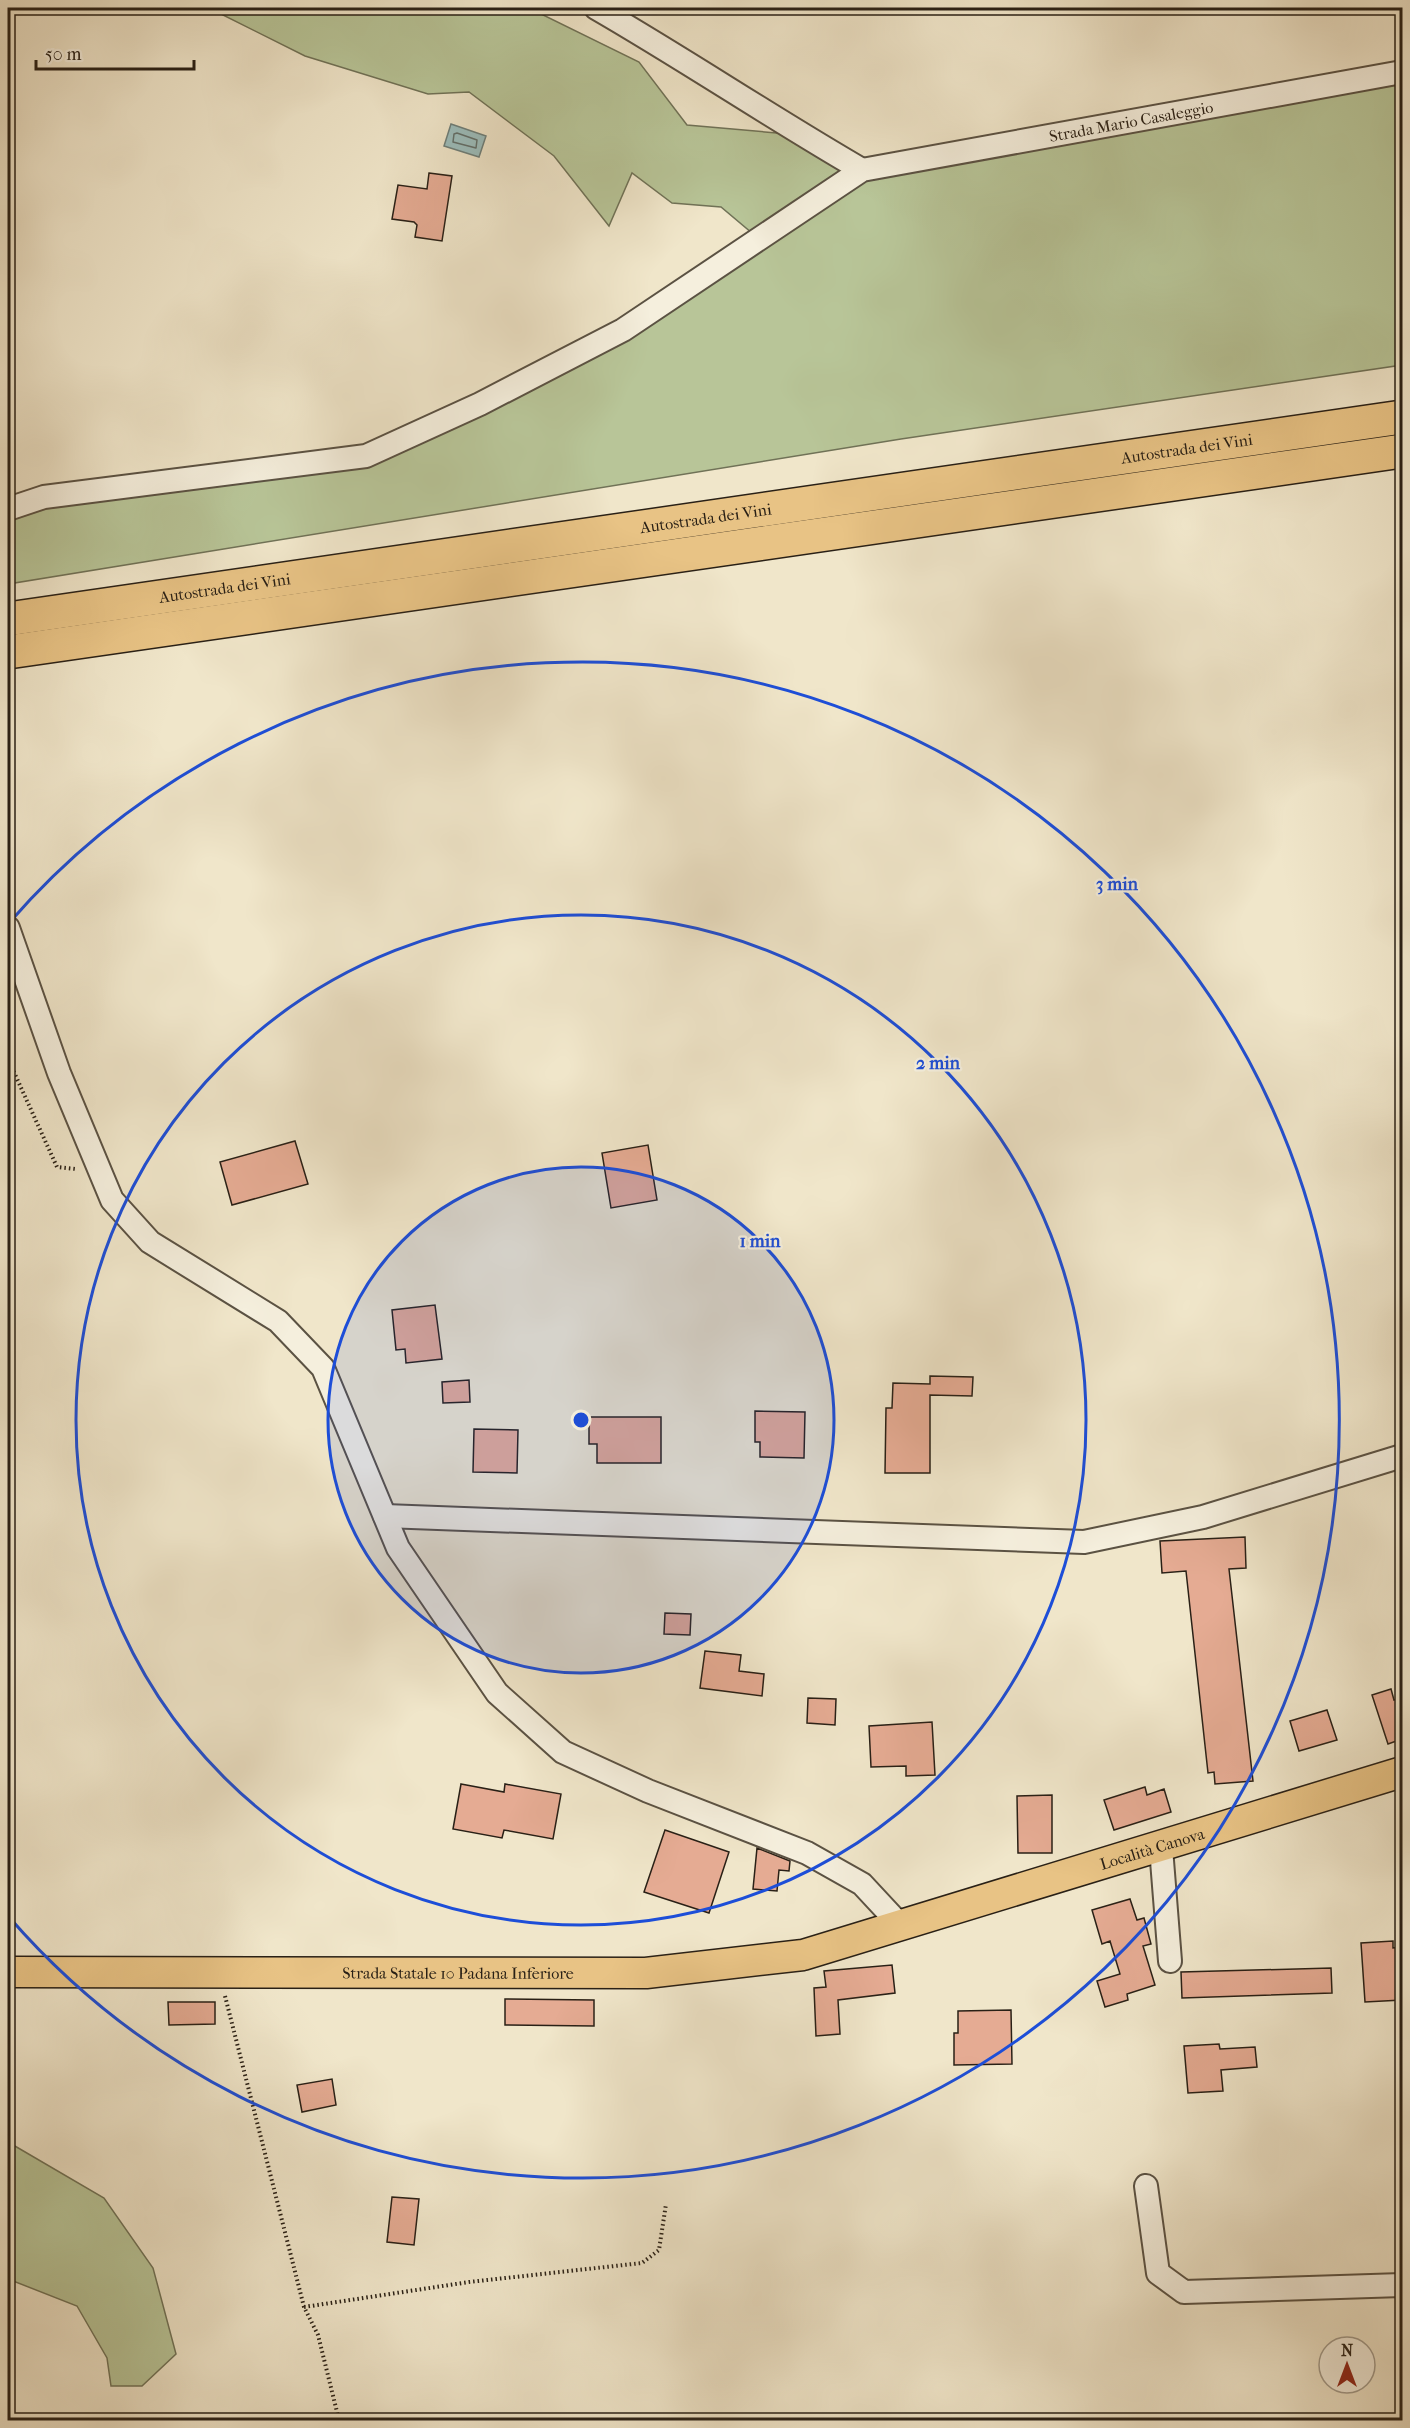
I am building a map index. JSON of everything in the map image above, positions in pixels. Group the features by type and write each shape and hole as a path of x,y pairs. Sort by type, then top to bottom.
{"highway":[{"name":"Autostrada dei Vini","path":"8,619 1402,417"},
{"name":"Autostrada dei Vini","path":"8,652 1180,485 1402,451"}],"main road":[{"name":"Località Canova","path":"902,1927 1402,1772"},
{"name":"Strada Statale 10 Padana Inferiore","path":"8,1972 646,1973 803,1955 902,1927"}],"street":[{"path":"8,509 44,497 366,456 480,404 623,330 862,170 800,135 688,62 596,8"},
{"name":"Strada Mario Casaleggio","path":"862,170 1402,72"},
{"path":"8,928 59,1073 112,1200 150,1242 278,1321 323,1368 398,1548 497,1693 563,1752 648,1791 807,1853 862,1884 902,1927"},
{"path":"385,1516 1084,1542 1203,1517 1402,1456"},
{"path":"1161,1848 1170,1962"},
{"path":"1146,2186 1158,2272 1184,2292 1402,2285"}],"path":[{"path":"8,1059 57,1167 100,1172"},
{"path":"220,1973 304,2307 318,2335 339,2421"},
{"path":"304,2307 469,2282 642,2263 659,2250 666,2204"}],"green space":[{"path":"209,8 529,8 639,62 687,125 800,135 862,170 1402,72 1402,365 901,439 8,584 8,509 366,456 623,330 759,239 721,207 672,203 632,173 609,226 554,156 469,92 428,94 305,56"},
{"path":"8,2142 104,2198 153,2268 176,2354 142,2386 111,2386 107,2358 77,2306 8,2279"}],"water":[{"path":"451,124 486,136 479,157 444,146"}],"building":[{"path":"429,173 452,176 442,241 415,237 417,225 414,222 392,219 398,185 427,189"},
{"path":"295,1141 308,1184 232,1205 220,1162"},
{"path":"648,1145 657,1200 611,1208 602,1153"},
{"path":"435,1305 442,1359 406,1363 405,1349 396,1350 392,1310"},
{"path":"930,1376 973,1377 972,1396 930,1395 930,1473 885,1473 886,1408 892,1408 893,1383 930,1384"},
{"path":"469,1380 470,1402 443,1403 442,1382"},
{"path":"755,1411 805,1412 804,1458 760,1457 760,1442 755,1442"},
{"path":"589,1417 661,1417 661,1463 597,1463 597,1444 589,1444"},
{"path":"474,1429 518,1430 517,1473 473,1472"},
{"path":"1245,1537 1246,1568 1229,1569 1253,1781 1215,1784 1214,1772 1208,1773 1186,1571 1162,1573 1160,1541"},
{"path":"665,1613 691,1614 690,1635 664,1634"},
{"path":"705,1651 741,1655 739,1671 764,1674 762,1696 700,1688"},
{"path":"1391,1689 1394,1700 1402,1698 1402,1739 1388,1744 1372,1695"},
{"path":"808,1698 836,1699 835,1725 807,1723"},
{"path":"1327,1710 1337,1740 1299,1751 1290,1721"},
{"path":"932,1722 935,1775 906,1776 906,1766 871,1767 869,1726"},
{"path":"461,1784 504,1792 505,1784 561,1794 553,1839 504,1830 502,1838 453,1829"},
{"path":"1145,1787 1147,1795 1164,1789 1171,1812 1114,1830 1104,1800"},
{"path":"1052,1795 1052,1853 1018,1853 1017,1796"},
{"path":"665,1830 729,1852 709,1913 644,1892"},
{"path":"757,1848 790,1861 789,1871 779,1870 777,1891 753,1889"},
{"path":"1130,1899 1137,1920 1144,1918 1151,1944 1143,1946 1155,1985 1127,1994 1128,2000 1105,2007 1097,1981 1120,1974 1110,1941 1102,1944 1092,1910"},
{"path":"1393,1941 1393,1948 1402,1947 1402,2000 1365,2002 1361,1943"},
{"path":"892,1965 895,1993 838,2000 840,2034 816,2036 814,1988 826,1987 824,1971"},
{"path":"1331,1968 1332,1993 1182,1998 1181,1972"},
{"path":"505,1999 594,2000 594,2026 505,2025"},
{"path":"168,2002 215,2002 215,2024 169,2025"},
{"path":"1011,2010 1012,2064 954,2065 954,2033 958,2033 958,2011"},
{"path":"1219,2044 1220,2049 1255,2047 1257,2067 1221,2070 1223,2091 1188,2093 1184,2046"},
{"path":"332,2079 336,2105 302,2112 297,2085"},
{"path":"392,2197 419,2199 414,2245 387,2242"}]}
